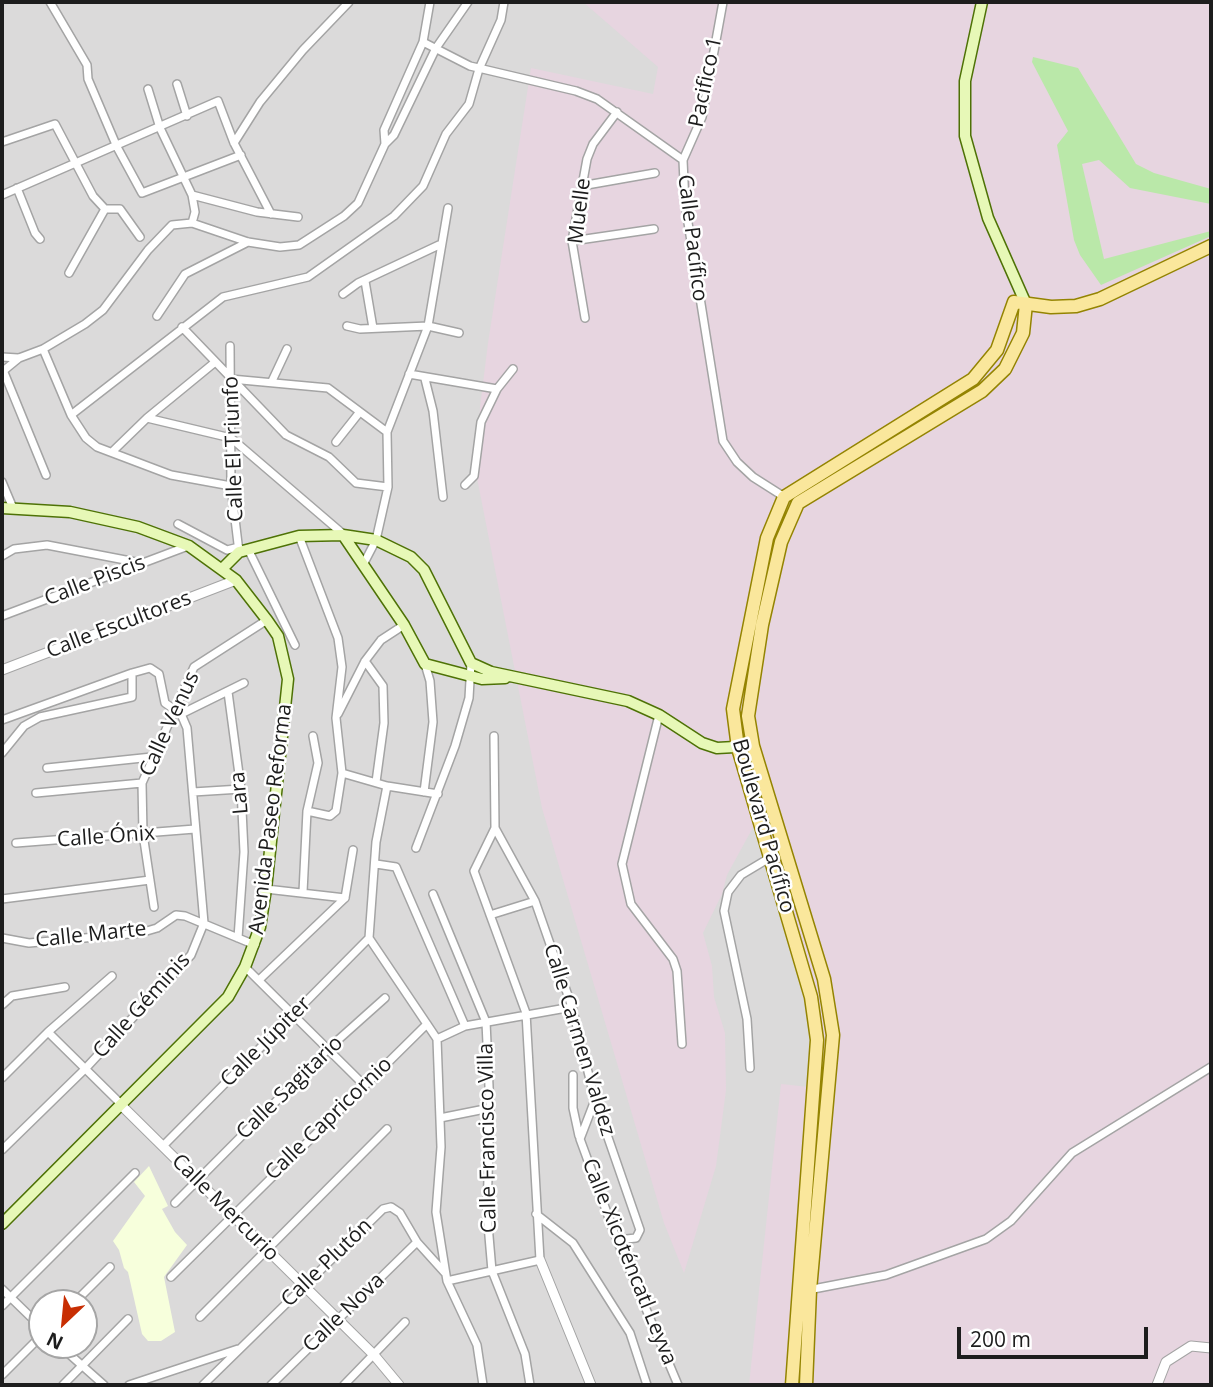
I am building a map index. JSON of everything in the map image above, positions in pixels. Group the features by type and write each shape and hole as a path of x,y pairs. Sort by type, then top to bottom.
{"main road":[{"path":"798,503 982,391 1005,369 1023,333 1019,286 988,218 965,136 964,95 982,2"},
{"path":"1020,303 1063,307 1100,299 1211,246"},
{"path":"784,497 973,379 997,350 1020,303"},
{"name":"Boulevard Pacífico","path":"784,497 767,538 733,709 738,748 772,856 811,997 817,1040 803,1291 806,1385"},
{"name":"Boulevard Pacífico","path":"792,1385 832,1035 824,979 754,746 749,705 762,625 781,542 798,503"},
{"name":"Avenida Paseo Reforma","path":"2,1224 228,997 245,967 255,945 266,889 288,679 278,636 267,620 236,580 223,568 189,546 138,527 70,512 7,508"},
{"path":"343,535 404,625 425,664 472,677 500,680 509,676"},
{"path":"223,568 242,549 299,536 343,535 376,540 411,557 424,570 471,663 509,676 628,701 659,715 702,743 717,748 754,746"}],"street":[{"path":"50,2 87,65 88,79 117,147 143,194 241,155"},
{"path":"234,143 260,102 303,50 349,2"},
{"path":"385,144 384,131 423,42 430,2"},
{"path":"46,475 2,371 19,358 43,349 103,310 148,250 172,225 192,223 248,242 280,247 299,245 344,216 358,203 385,144 394,135 436,48 468,2"},
{"path":"71,415 223,297 308,277 394,216 424,186 446,134 469,104 479,69 501,20 504,2"},
{"name":"Pacifico 1","path":"683,160 702,117 723,2"},
{"name":"Calle Pacífico","path":"423,42 479,69 576,91 597,99 683,160 685,204 720,433 737,462 752,477 798,503"},
{"path":"177,85 187,116"},
{"path":"148,89 160,128 192,195 195,212 192,223"},
{"path":"2,184 3,194 117,147 218,101 234,143 271,214"},
{"name":"Muelle","path":"585,318 572,241 581,186 593,144 617,112"},
{"path":"2,142 53,124 78,162 90,190 105,209"},
{"path":"581,186 655,173"},
{"path":"17,188 40,239"},
{"path":"192,195 271,214 298,216"},
{"path":"363,565 376,540 388,487 387,432 428,326 439,245 448,208"},
{"path":"105,209 120,209 140,237"},
{"path":"69,273 105,209"},
{"path":"572,241 654,229"},
{"path":"157,316 185,275 248,242"},
{"path":"343,294 439,245"},
{"path":"365,281 373,328"},
{"path":"347,326 428,326 459,333"},
{"path":"182,327 286,435 329,457 356,483 388,487"},
{"name":"Calle El Triunfo","path":"230,346 231,486 242,549 295,645"},
{"path":"43,349 71,415 86,438 97,447 171,475 231,486"},
{"path":"272,381 287,349"},
{"path":"2,357 19,358"},
{"path":"112,452 147,418 214,363"},
{"path":"465,485 474,476 481,422 497,389 513,369"},
{"path":"409,374 425,379 497,389"},
{"path":"231,379 328,388 387,432"},
{"path":"425,379 433,411 443,497"},
{"path":"336,442 359,413"},
{"path":"147,418 231,438 343,535"},
{"path":"2,482 7,508"},
{"path":"177,524 227,550 242,549"},
{"path":"299,536 338,638 342,667 336,718 342,773 334,814 307,811"},
{"path":"2,556 14,549 47,545 142,563"},
{"name":"Calle Piscis","path":"2,616 189,546"},
{"name":"Calle Escultores","path":"2,670 236,580"},
{"name":"Calle Venus","path":"154,907 143,834 142,783 152,757 194,667 267,620"},
{"path":"336,718 348,700 365,661 381,640 404,625"},
{"path":"365,661 383,686 384,723 376,782"},
{"path":"416,848 455,746 472,677 471,663"},
{"path":"424,792 433,722 430,681 425,664"},
{"path":"2,720 150,668 155,671 165,704 181,714 244,683"},
{"path":"2,753 24,726 51,715 128,699 134,693 132,673"},
{"name":"Lara","path":"228,692 241,789 244,852 238,938"},
{"path":"48,702 51,715"},
{"name":"Calle Géminis","path":"2,1150 85,1069 191,955 204,923 187,728 181,714"},
{"path":"659,715 622,864 631,904 673,959 677,971 682,1044"},
{"path":"303,892 307,811 318,763 313,736"},
{"path":"494,736 495,828 474,871 526,1013 540,1260 591,1385"},
{"path":"47,768 152,757"},
{"path":"342,773 387,786 438,794"},
{"path":"36,793 142,783"},
{"path":"387,786 376,842 369,938 437,1039 440,1118 436,1212 447,1278 477,1345 483,1385"},
{"path":"193,792 241,789"},
{"name":"Calle Carmen Valdez","path":"495,828 536,901 572,1007 595,1100 640,1230 636,1238 617,1240"},
{"name":"Calle Ónix","path":"16,843 195,829"},
{"path":"259,980 345,898 353,850"},
{"path":"750,1068 747,1019 724,911 728,892 741,875 772,856"},
{"path":"376,864 396,867 415,905 465,1026"},
{"path":"2,899 150,880"},
{"path":"266,889 345,898"},
{"name":"Calle Francisco Villa","path":"433,894 486,1022 490,1108 487,1213 492,1271 525,1354 530,1385"},
{"path":"490,915 536,901"},
{"name":"Calle Marte","path":"2,938 29,943 140,933 157,928 176,915 204,923 255,945"},
{"name":"Calle Júpiter","path":"163,1146 369,938"},
{"path":"245,967 364,1085"},
{"path":"2,1078 48,1032 112,976"},
{"path":"2,1006 12,996 65,986"},
{"name":"Calle Sagitario","path":"175,1203 329,1048 385,998"},
{"path":"437,1039 465,1026 526,1013 572,1007"},
{"name":"Calle Capricornio","path":"171,1278 232,1214 427,1024"},
{"name":"Calle Mercurio","path":"48,1032 374,1355 399,1385"},
{"path":"803,1291 886,1276 986,1239 1011,1221 1072,1153 1211,1067"},
{"path":"573,1075 573,1108 580,1139"},
{"name":"Calle Xicoténcatl Leyva","path":"595,1100 580,1139 617,1240 678,1385"},
{"path":"440,1118 490,1108"},
{"path":"200,1317 387,1129"},
{"path":"2,1306 135,1173"},
{"name":"Calle Plutón","path":"203,1385 383,1209 391,1207 400,1213 417,1242 447,1278"},
{"path":"536,1214 573,1243 630,1333 647,1385"},
{"name":"Calle Nova","path":"271,1385 417,1242"},
{"path":"447,1278 540,1260"},
{"path":"88,1289 110,1267"},
{"path":"2,1289 28,1314"},
{"path":"63,1385 128,1318"},
{"path":"344,1385 405,1322"},
{"path":"1157,1385 1166,1362 1191,1346 1211,1348"},
{"path":"129,1385 243,1347"},
{"path":"2,1375 28,1349"},
{"path":"74,1359 104,1385"}],"shaded area":[{"path":"2,2 1211,2 1211,1385 2,1385"},
{"path":"583,2 1211,2 1211,1385 749,1385 781,1084 809,1087 813,1039 787,920 757,820 727,875 722,894 703,933 712,966 714,997 725,1033 726,1090 716,1166 684,1273 664,1223 542,808 477,478 480,407 488,343 531,68 653,94 658,67"},
{"path":"149,1166 168,1206 162,1209 175,1232 187,1245 164,1277 175,1332 161,1341 148,1341 142,1334 128,1272 113,1241 145,1196 134,1182"}],"green space":[{"path":"1033,57 1078,68 1136,164 1154,173 1211,189 1211,204 1130,188 1099,160 1082,164 1104,259 1211,231 1211,236 1101,285 1080,255 1074,240 1057,145 1068,131 1032,62"}]}
